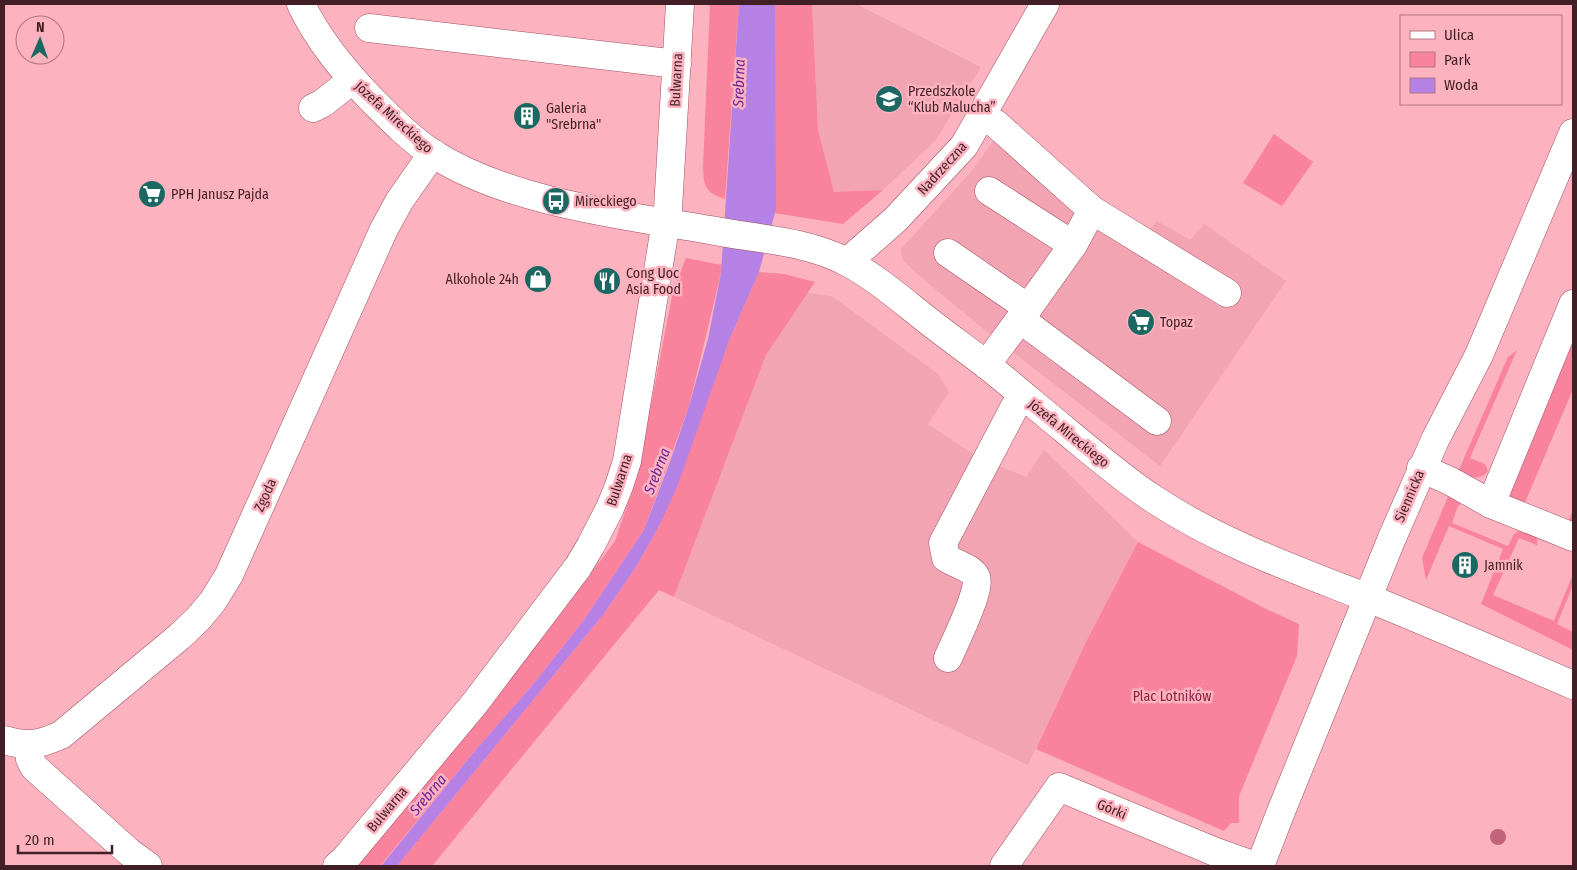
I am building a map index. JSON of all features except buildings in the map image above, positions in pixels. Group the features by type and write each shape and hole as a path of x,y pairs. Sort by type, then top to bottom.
{"street":[{"name":"Józefa Mireckiego","path":"300,4 310,24 329,52 352,80 412,138 464,171 512,189 556,202 712,231 786,242 847,262 888,289 1148,495 1182,517 1222,538 1573,685"},
{"name":"Bulwarna","path":"338,866 475,703 578,567 601,527 620,486 627,461 666,222 680,4"},
{"name":"Nadrzeczna","path":"847,262 895,220 964,146 1045,4"},
{"path":"369,28 677,64"},
{"path":"312,108 323,103 352,80"},
{"path":"981,117 996,124 1092,210 1227,293"},
{"name":"Siennicka","path":"1260,866 1422,468 1479,355 1573,133"},
{"name":"Zgoda","path":"16,743 44,742 61,735 179,638 213,601 229,575 384,229 400,200 433,153"},
{"path":"989,191 1073,245"},
{"path":"986,365 1073,245 1092,210"},
{"path":"948,253 1157,421"},
{"path":"1490,504 1573,304"},
{"path":"948,658 975,596 977,582 972,572 946,558 943,543 1014,408 1023,396"},
{"path":"1422,468 1450,481 1490,504 1573,537"},
{"path":"16,743 30,759 34,767 129,852 148,866"},
{"name":"Górki","path":"1004,866 1059,787 1213,851 1255,866"}],"shaded area":[{"name":"Przedszkole “Klub Malucha”","path":"812,4 856,4 981,67 935,141 883,190 834,192 818,130"},
{"path":"1007,122 1064,173 1149,230 1157,221 1190,240 1204,224 1286,281 1160,466 992,336 903,260 900,250 970,173"},
{"path":"807,293 832,296 938,374 949,392 928,424 976,456 1026,477 1044,450 1138,542 1086,642 1028,765 674,597 766,355"}],"green space":[{"path":"710,4 739,4 725,199 713,194 707,188 703,174"},
{"path":"775,4 812,4 818,130 834,192 883,190 843,224 774,213"},
{"path":"1274,134 1313,162 1282,206 1243,183"},
{"path":"686,258 722,265 721,273 689,406 644,530 584,620 535,682 474,752 380,866 355,866 541,640 615,541 637,477 673,291"},
{"path":"759,272 784,274 815,282 766,355 674,597 659,590 432,866 397,866 603,615 636,567 659,526 730,338"},
{"path":"1573,332 1573,389 1524,505 1568,522 1573,510 1572,528 1513,503 1507,489"},
{"path":"1517,350 1470,458 1485,464 1488,471 1478,477 1462,474 1458,472 1508,357"},
{"path":"1450,492 1462,503 1458,506 1452,523 1508,546 1514,534 1520,530 1531,532 1537,538 1537,545 1519,538 1493,595 1554,621 1573,574 1573,585 1557,624 1573,632 1573,650 1481,604 1503,549 1449,526 1426,580 1422,558"},
{"name":"Plac Lotników","path":"1138,542 1266,609 1299,624 1297,656 1239,796 1239,823 1231,823 1224,831 1036,749 1086,642"}],"water":[{"name":"Srebrna","path":"739,4 775,4 776,209 759,272 730,338 677,487 659,526 636,567 603,615 397,866 381,866 474,752 535,682 584,620 644,530 689,406 708,339 721,273"}],"place":[{"name":"Przedszkole “Klub Malucha”","path":"889,99"},
{"name":"Galeria \"Srebrna\"","path":"527,116"},
{"name":"PPH Janusz Pajda","path":"152,194"},
{"name":"Mireckiego","path":"556,201"},
{"name":"Alkohole 24h","path":"538,279"},
{"name":"Cong Uoc Asia Food","path":"607,281"},
{"name":"Topaz","path":"1141,322"},
{"name":"Jamnik","path":"1465,565"}]}
